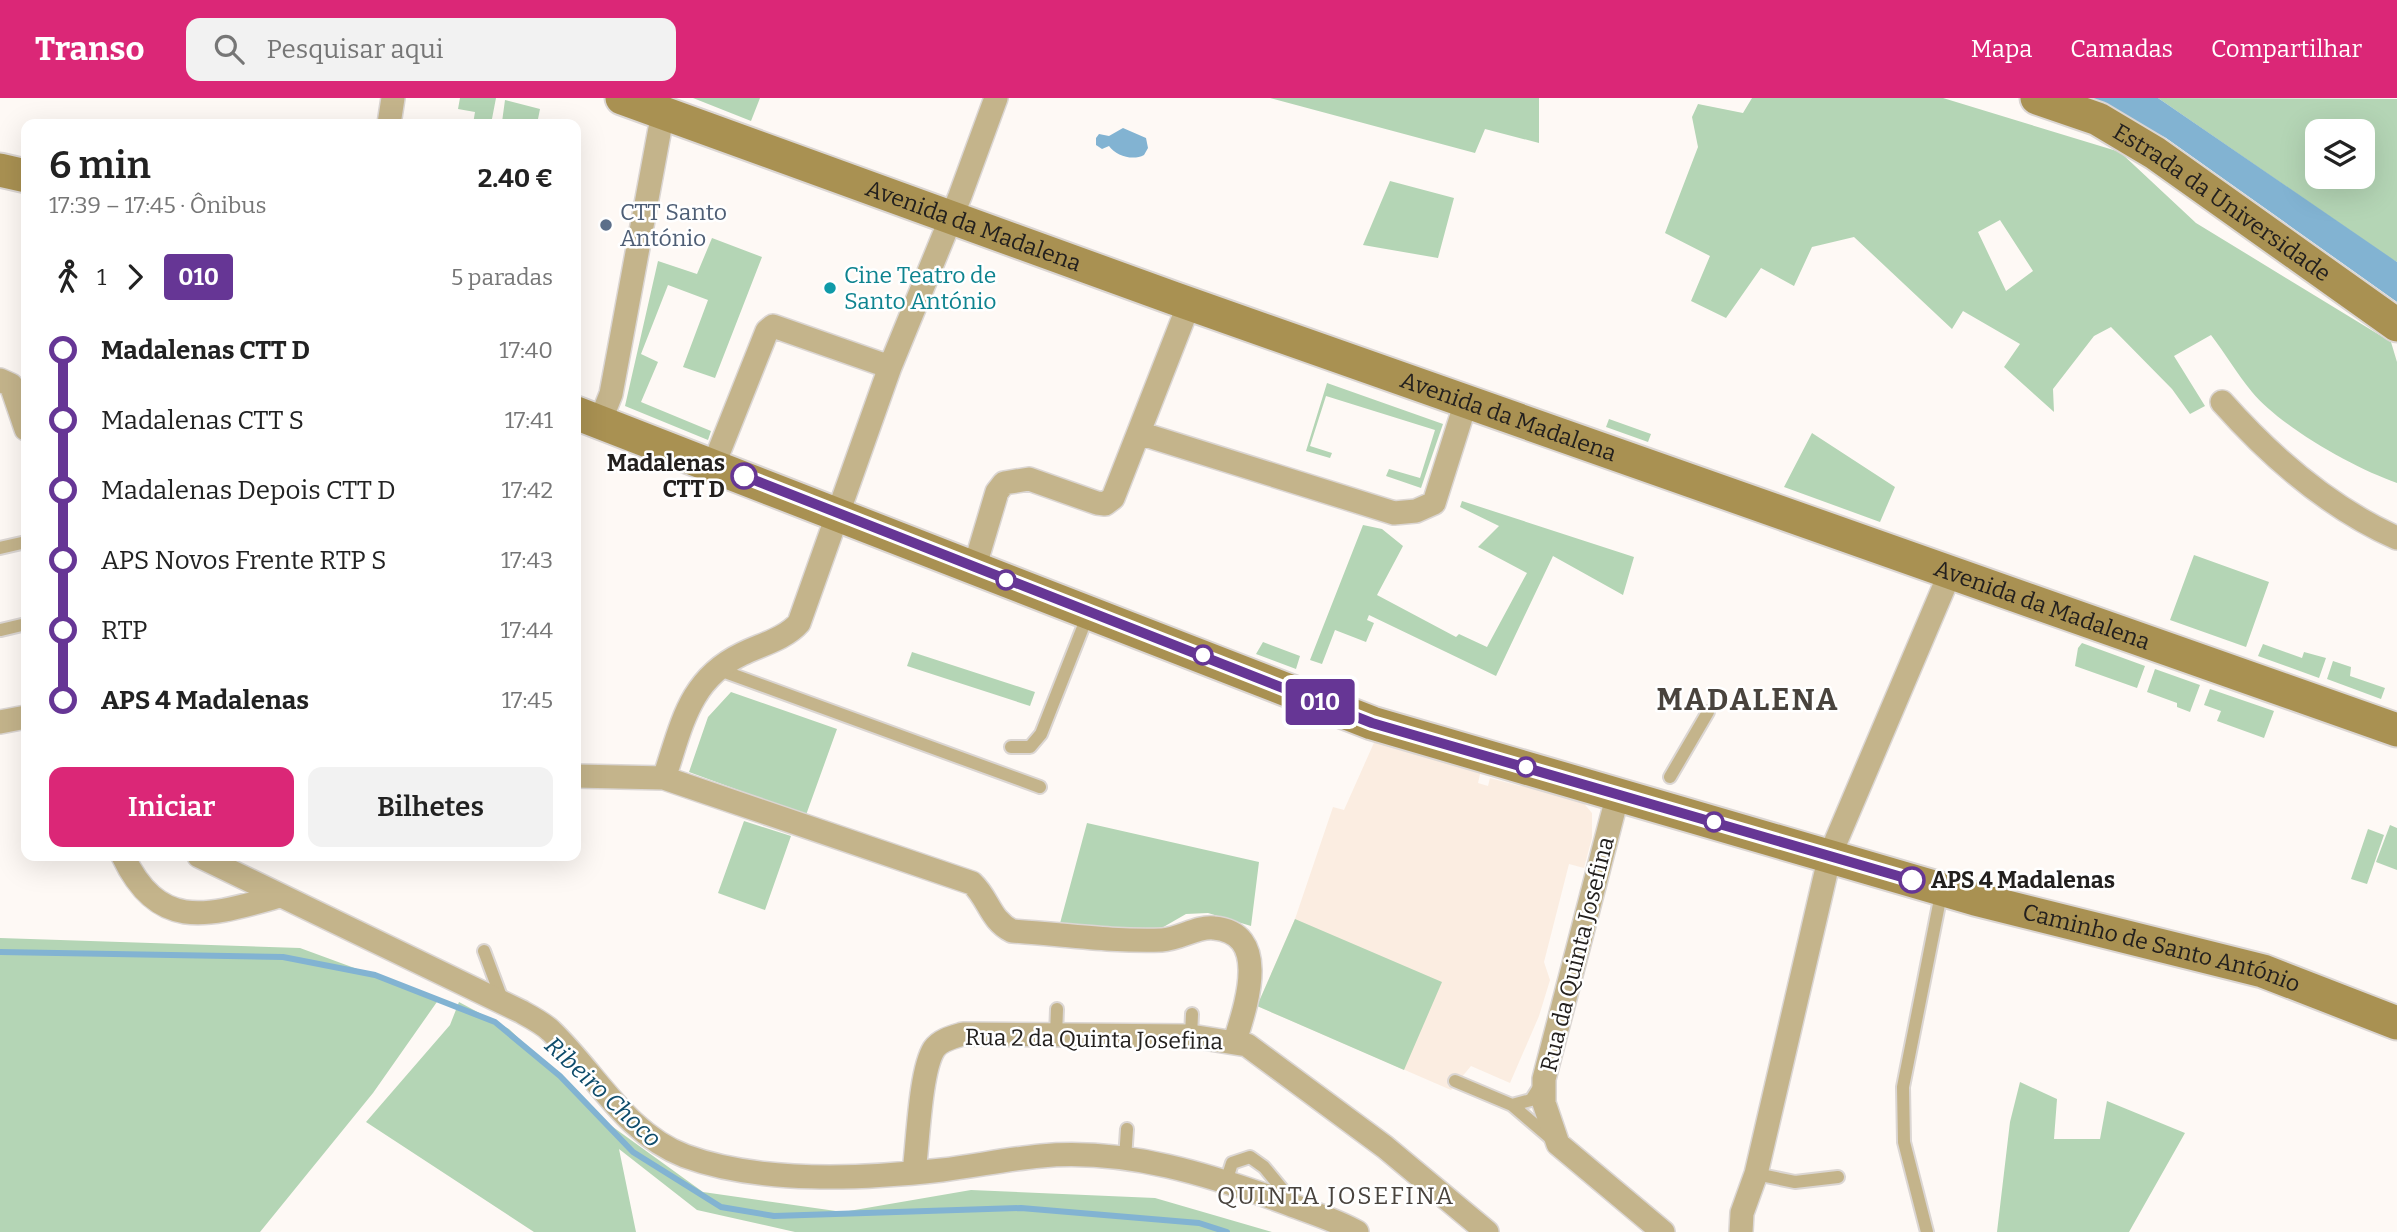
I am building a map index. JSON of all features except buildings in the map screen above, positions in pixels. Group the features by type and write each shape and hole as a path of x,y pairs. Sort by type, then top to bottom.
{"street":[{"path":"389,119 393,98"},
{"name":"Avenida da Madalena","path":"622,98 1188,304 2397,730"},
{"path":"664,778 700,685 716,668 789,632 799,623 835,513 996,98"},
{"name":"Estrada da Universidade","path":"2038,98 2098,119 2155,153 2397,325"},
{"path":"588,417 611,394 663,112"},
{"path":"0,170 21,175"},
{"path":"974,569 997,492 1004,483 1029,479 1105,504 1113,498 1188,304"},
{"path":"714,464 766,331 773,326 890,367"},
{"path":"0,380 11,385 21,414"},
{"path":"1139,433 1394,513 1416,510 1434,503 1466,401"},
{"path":"2222,402 2263,448 2351,514 2397,538"},
{"name":"Caminho de Santo António","path":"588,417 1372,723 1942,889 2254,968 2397,1023"},
{"path":"1741,1232 1742,1213 1830,855 1950,573"},
{"path":"0,722 21,718"},
{"path":"581,776 664,778 972,883 981,892 1000,925 1012,931 1163,940 1212,927 1229,931 1242,943 1250,962 1249,993 1235,1041"},
{"name":"Rua da Quinta Josefina","path":"1558,1144 1544,1103 1544,1079 1618,794"},
{"path":"125,861 136,883 151,899 167,907 192,912 225,911 280,896"},
{"path":"209,861 503,1002 549,1028 631,1123 661,1145 683,1155 742,1171 776,1175 914,1172 1044,1155 1125,1159 1185,1170 1226,1182 1357,1232"},
{"name":"Rua 2 da Quinta Josefina","path":"914,1172 927,1063 936,1046 962,1034 1056,1035 1191,1025 1247,1045 1335,1109 1487,1232"},
{"path":"1558,1144 1663,1232"}],"lane":[{"path":"1,545 21,543"},
{"path":"1011,747 1030,747 1041,734 1089,611"},
{"path":"1,630 21,625"},
{"path":"716,668 1040,787"},
{"path":"1670,777 1708,712"},
{"path":"1927,1232 1904,1142 1903,1087 1942,889"},
{"path":"484,951 503,1002"},
{"path":"1056,1035 1057,1009"},
{"path":"1512,1105 1531,1100 1544,1079"},
{"path":"1455,1081 1512,1105 1558,1144"},
{"path":"1125,1159 1127,1129"},
{"path":"1753,1169 1795,1182 1838,1177"}],"shaded area":[{"path":"1377,736 1481,770 1478,783 1488,786 1490,778 1520,786 1526,784 1581,800 1592,813 1592,838 1584,868 1569,864 1544,962 1550,980 1539,1016 1510,1083 1471,1066 1451,1090 1257,1006 1295,919 1333,807 1344,810"}],"green space":[{"path":"460,98 496,98 492,119 474,119 475,112 458,109"},
{"path":"693,98 760,98 751,121"},
{"path":"1270,98 1539,98 1539,143 1485,129 1475,153"},
{"path":"1752,98 1943,98 2120,152 2196,223 2391,342 2397,362 2397,483 2340,457 2281,419 2252,392 2211,335 2174,356 2205,406 2190,414 2172,389 2111,327 2094,336 2053,389 2054,412 2004,367 2020,344 1963,311 1952,329 1854,237 1812,247 1794,286 1761,268 1726,318 1691,301 1710,256 1665,233 1698,147 1692,117 1698,104 1743,113","holes":["2000,220 2033,271 2006,291 1978,232"]},
{"path":"2158,98 2397,99 2397,262 2390,258"},
{"path":"505,100 540,109 538,119 502,119"},
{"path":"1390,181 1454,198 1438,258 1363,245"},
{"path":"712,238 762,257 715,378 683,367 708,300 668,285 641,354 658,362 641,402 711,431 708,440 625,406 658,261 697,274"},
{"path":"1327,383 1443,424 1421,488 1386,476 1389,469 1420,478 1435,430 1326,396 1310,446 1332,453 1330,458 1306,451"},
{"path":"1609,419 1651,434 1648,442 1606,427"},
{"path":"1812,433 1895,487 1880,522 1784,487"},
{"path":"1462,501 1634,557 1623,595 1553,556 1496,676 1369,615 1367,620 1374,623 1366,642 1335,630 1322,664 1310,660 1363,525 1382,529 1403,546 1377,595 1456,637 1459,634 1487,647 1527,573 1478,547 1499,526 1460,507"},
{"path":"2194,555 2269,582 2246,647 2170,620"},
{"path":"1263,642 1300,656 1296,669 1256,654"},
{"path":"2082,643 2145,666 2137,688 2075,666 2078,648"},
{"path":"2263,644 2302,658 2304,652 2326,658 2319,678 2258,656"},
{"path":"912,652 1035,692 1030,706 907,666"},
{"path":"2333,661 2351,667 2350,676 2385,688 2381,699 2327,679"},
{"path":"2155,669 2200,685 2190,712 2177,707 2177,703 2147,692"},
{"path":"2210,689 2274,711 2264,738 2217,721 2221,711 2204,705"},
{"path":"731,692 837,729 806,815 689,772 708,717"},
{"path":"744,821 791,836 765,910 718,893"},
{"path":"1087,823 1259,862 1251,926 1208,913 1186,914 1153,933 1059,927"},
{"path":"2390,825 2397,828 2397,870 2376,862"},
{"path":"2368,829 2384,835 2367,884 2351,879"},
{"path":"1295,919 1442,982 1404,1070 1257,1006"},
{"path":"0,938 300,948 439,999 373,1093 260,1232 0,1232"},
{"path":"459,1002 509,1029 606,1122 703,1192 843,1212 971,1190 1155,1198 1272,1232 795,1232 697,1210 619,1149 636,1232 534,1232 366,1122 450,1025"},
{"path":"2020,1082 2057,1099 2054,1139 2100,1139 2107,1101 2185,1133 2129,1232 1997,1232 2010,1122"}],"water":[{"path":"2085,98 2158,98 2397,262 2397,302 2166,138"},
{"path":"1123,128 1146,138 1148,148 1144,155 1135,158 1125,156 1109,146 1102,149 1096,145 1099,134 1109,136"}],"waterway":[{"name":"Ribeiro Choco","path":"0,952 283,957 375,975 495,1022 560,1076 633,1152 721,1207 774,1216 1021,1208 1199,1223 1227,1232"}],"bus line":[{"name":"010","path":"744,476 974,569 1186,648 1372,723 1912,880"}],"place":[{"name":"CTT Santo António","path":"606,225"},
{"name":"Cine Teatro de Santo António","path":"830,288"},
{"name":"Madalenas CTT D","path":"744,476"},
{"name":"APS 4 Madalenas","path":"1912,880"}],"district":[{"name":"MADALENA","path":"1748,700"},
{"name":"QUINTA JOSEFINA","path":"1336,1196"}]}
